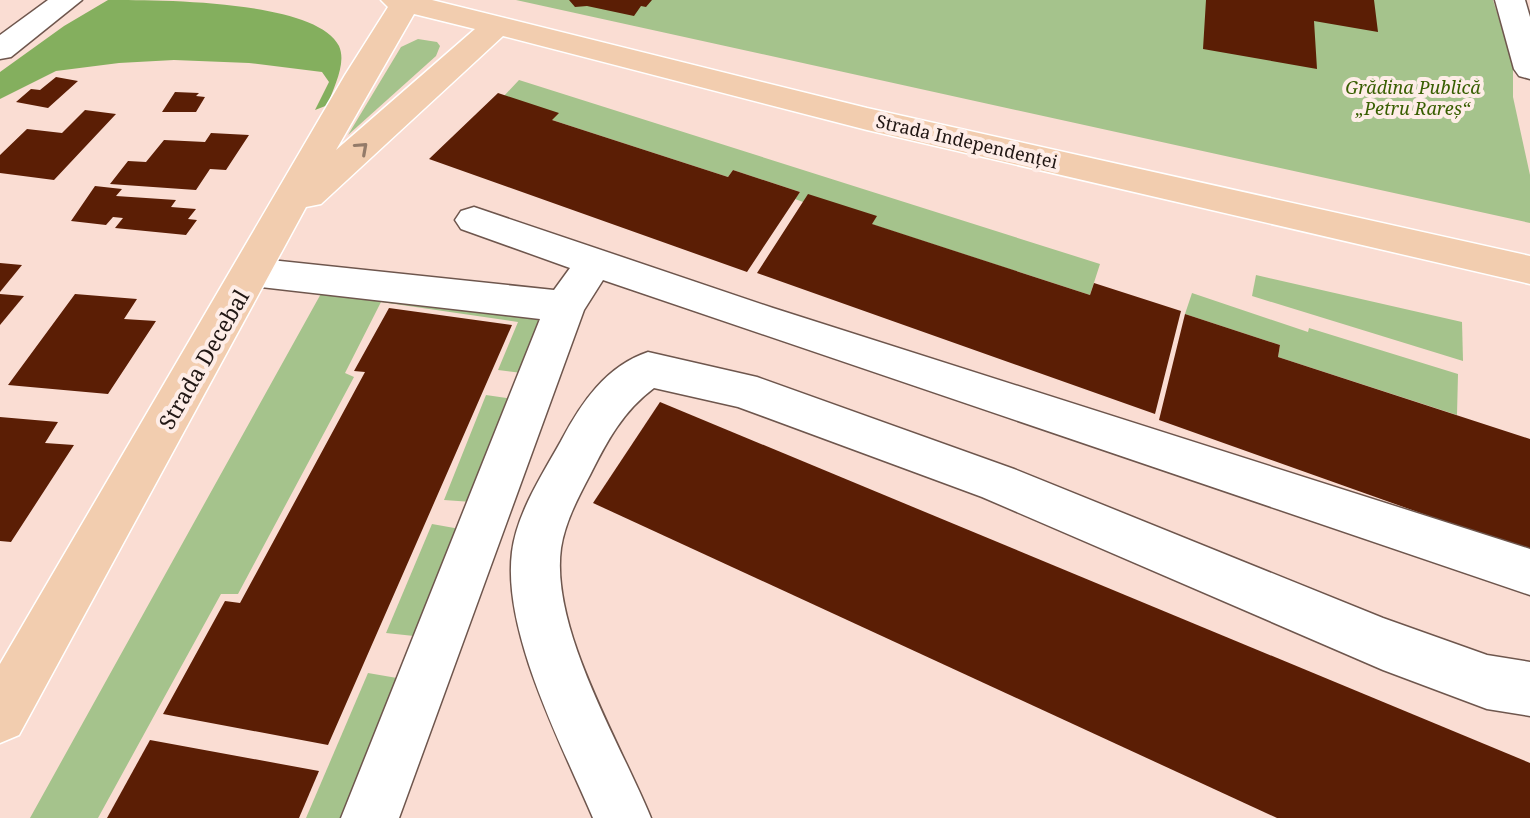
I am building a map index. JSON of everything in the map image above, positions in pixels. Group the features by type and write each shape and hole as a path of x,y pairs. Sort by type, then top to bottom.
{"main road":[{"name":"Strada Independenței","path":"401,1 867,119 1530,270"},
{"name":"Strada Decebal","path":"0,716 283,218 401,1"},
{"path":"283,218 497,26"}],"street":[{"path":"0,50 67,0"},
{"path":"1510,0 1530,69"},
{"path":"474,220 1530,572"},
{"path":"370,818 565,307 594,262"},
{"path":"252,272 565,307"},
{"path":"622,818 549,643 535,571 536,548 550,509 600,410 619,389 648,369 742,390 998,483 1383,644 1487,682 1530,689"}],"green space":[{"path":"108,0 197,2 269,11 300,19 325,31 339,46 340,68 328,105 315,110 329,82 322,72 249,63 174,60 56,71 0,99 0,72 64,26"},
{"name":"Grădina Publică „Petru Rareș“","path":"516,0 1493,0 1513,63 1513,97 1530,175 1530,223"},
{"path":"418,39 437,42 440,46 436,56 348,135 401,47"},
{"path":"519,80 1100,264 1090,295 803,202 795,199 800,192 733,170 728,177 552,120 504,96"},
{"path":"1256,275 1462,322 1463,361 1252,296"},
{"path":"323,290 517,309 539,320 522,373 498,370 518,322 381,302 345,373 354,377 238,594 221,594 98,818 30,818"},
{"path":"1192,293 1308,332 1309,328 1458,374 1457,415 1278,357 1280,345 1185,314"},
{"path":"486,395 513,399 472,502 444,500"},
{"path":"432,524 460,529 414,636 386,633"},
{"path":"368,673 397,678 341,818 306,818"}],"building":[{"path":"569,0 652,0 646,7 641,6 634,16 587,6 575,7"},
{"path":"1206,0 1374,0 1378,32 1314,21 1317,69 1203,49"},
{"path":"56,77 78,81 48,108 16,102 31,89 40,90"},
{"path":"175,92 199,93 196,96 205,97 196,112 162,112"},
{"path":"498,93 559,113 552,120 728,177 733,170 800,192 747,272 429,159"},
{"path":"85,110 116,114 54,180 0,173 0,155 27,129 62,133"},
{"path":"211,133 249,135 226,170 210,169 196,190 110,184 128,161 146,162 164,140 205,142"},
{"path":"95,186 122,189 116,196 176,200 171,207 196,209 188,219 197,220 186,235 115,228 123,218 113,217 106,225 71,221"},
{"path":"808,194 877,216 872,224 1090,295 1094,283 1181,311 1155,414 757,273"},
{"path":"0,263 22,265 0,292"},
{"path":"0,294 24,296 0,325"},
{"path":"75,294 137,299 124,319 156,321 108,394 8,385"},
{"path":"389,308 512,325 328,745 163,714 225,601 240,603 365,372 354,371"},
{"path":"1185,314 1280,345 1278,357 1530,439 1530,552 1159,420"},
{"path":"660,402 1530,763 1530,818 1277,818 593,503"},
{"path":"0,417 58,422 45,443 74,445 11,542 0,541"},
{"path":"150,740 319,771 299,818 107,818"}]}
